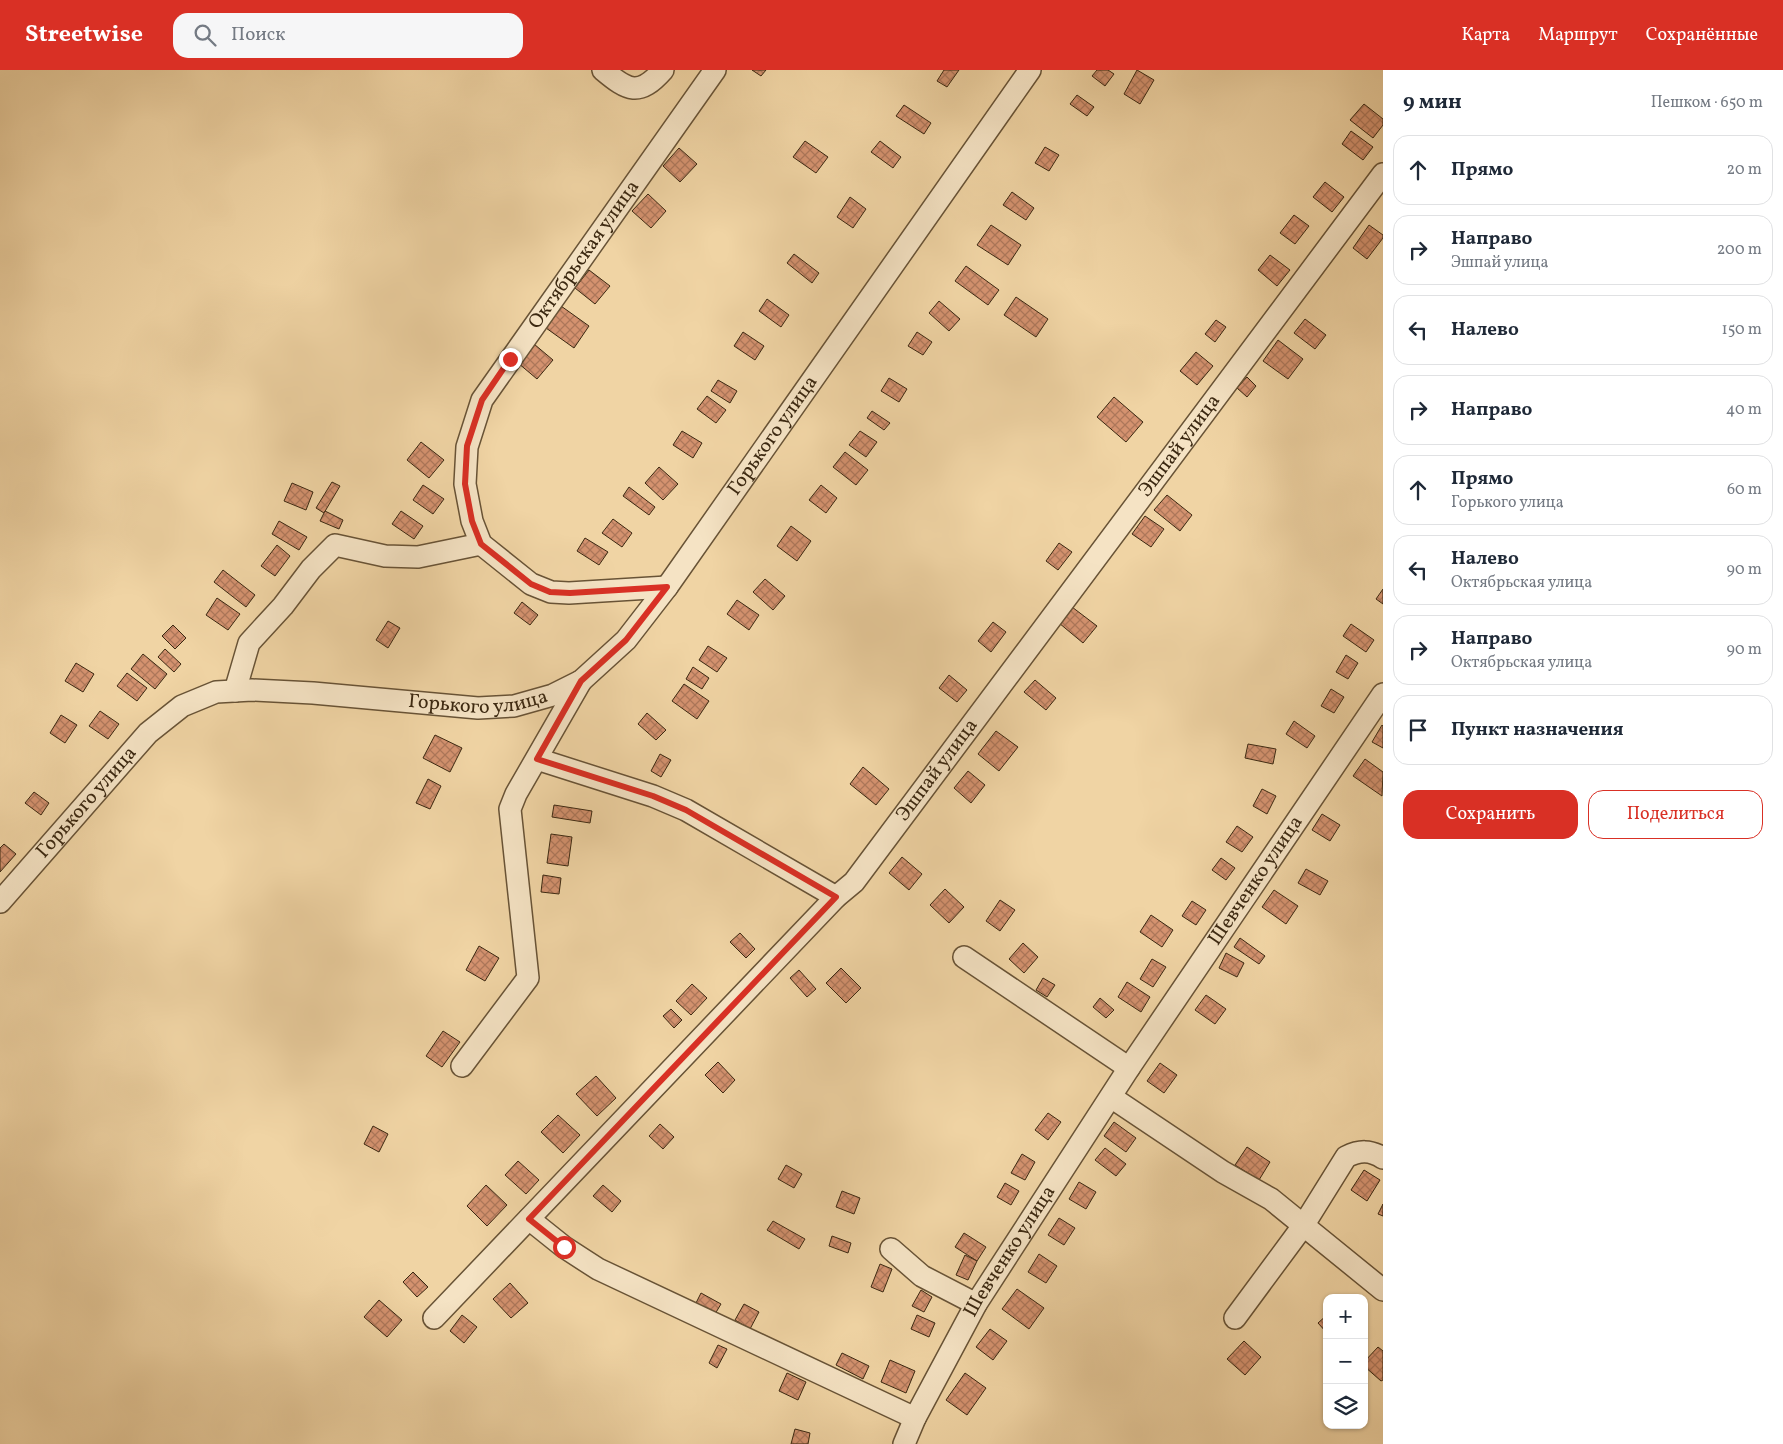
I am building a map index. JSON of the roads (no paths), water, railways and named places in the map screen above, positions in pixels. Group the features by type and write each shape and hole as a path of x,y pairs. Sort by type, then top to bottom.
{"street":[{"path":"603,70 619,83 639,88 652,82 663,70"},
{"name":"Октябрьская улица","path":"481,544 472,521 465,484 467,446 482,400 715,70"},
{"name":"Горького улица","path":"0,902 148,734 182,706 216,692 252,690 313,693 478,708 514,706 553,695 581,681 626,640 667,587 1030,70"},
{"name":"Эшпай улица","path":"434,1318 836,897 854,882 1383,174"},
{"path":"235,691 249,643 283,606 311,569 336,545 385,556 418,557 481,544 531,584 550,592 570,593 667,587"},
{"path":"462,1066 528,978 510,809 516,794 581,681"},
{"name":"Шевченко улица","path":"904,1444 915,1418 976,1304 1129,1068 1383,694"},
{"path":"537,759 653,796 686,810 836,897"},
{"path":"964,957 1129,1068"},
{"path":"1111,1097 1223,1172 1271,1199 1383,1290"},
{"path":"1234,1318 1302,1226 1346,1157 1356,1152 1374,1154"},
{"path":"529,1219 564,1247 598,1269 915,1418"},
{"path":"891,1250 922,1276 976,1304"}]}
